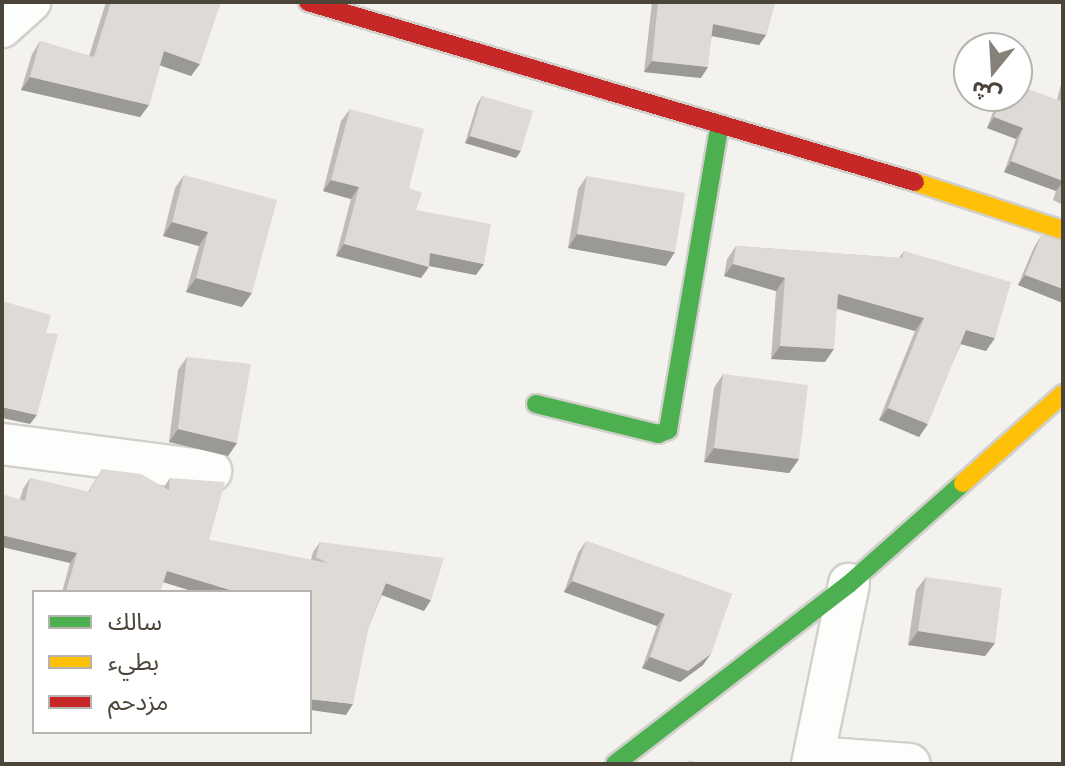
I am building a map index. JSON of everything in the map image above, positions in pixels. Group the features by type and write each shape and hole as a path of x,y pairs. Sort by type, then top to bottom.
{"street":[{"path":"2,27 30,2"},
{"path":"308,2 1063,230"},
{"path":"536,404 658,434 668,430 720,124"},
{"path":"615,764 849,584 1063,394"},
{"path":"2,444 211,471"},
{"path":"849,584 813,761 910,764"}],"building":[{"path":"111,2 221,2 200,64 164,51 149,105 30,77 40,41 94,57"},
{"path":"658,2 775,2 766,35 713,24 708,67 652,61"},
{"path":"1033,91 1061,101 1063,93 1063,181 1011,161 1023,128 994,117 996,112 1033,112"},
{"path":"482,96 533,111 521,151 470,136"},
{"path":"350,109 424,129 409,188 422,193 416,210 491,224 484,264 430,253 429,267 344,244 359,187 331,180"},
{"path":"184,175 277,200 252,293 196,278 208,232 172,222"},
{"path":"587,176 685,193 675,252 577,234"},
{"path":"1041,236 1063,241 1063,289 1025,275"},
{"path":"736,246 902,258 904,251 1011,282 995,338 966,330 928,424 888,408 924,318 838,294 834,349 780,346 785,278 733,264"},
{"path":"2,301 51,315 46,333 58,334 37,415 2,407"},
{"path":"187,357 251,364 237,443 178,429"},
{"path":"723,374 808,385 799,459 714,448"},
{"path":"102,469 141,474 169,490 170,478 225,482 209,540 328,563 316,557 320,542 444,558 431,600 386,583 369,626 353,704 312,699 312,590 230,590 167,571 161,590 67,590 77,553 2,535 2,494 25,501 30,478 89,492"},
{"path":"586,541 732,594 711,654 688,671 650,657 665,614 572,581"},
{"path":"926,577 1002,588 995,643 918,631"}],"traffic: fast":[{"path":"536,404 658,434 668,430 720,124"},
{"path":"615,764 849,584 963,483"}],"traffic: slow":[{"path":"915,182 1063,230"},
{"path":"963,483 1063,394"}],"traffic: jam":[{"path":"308,2 915,182"}]}
